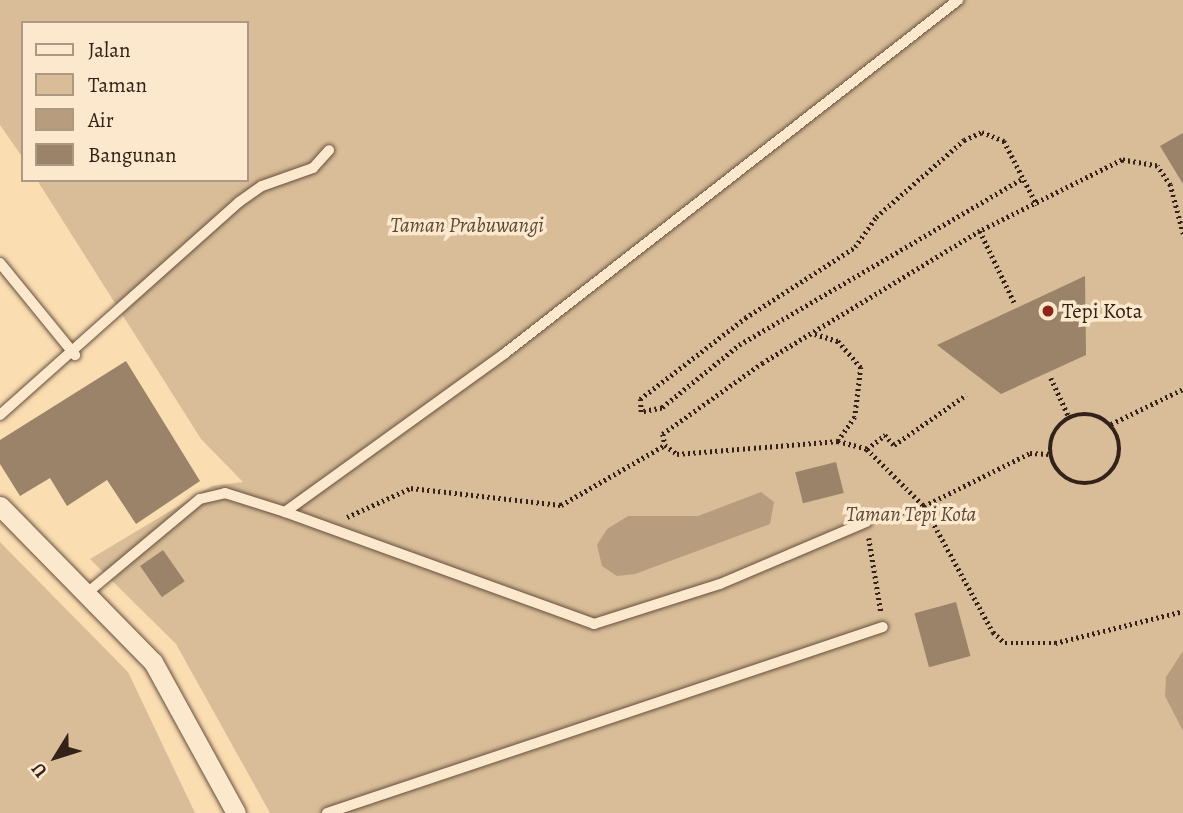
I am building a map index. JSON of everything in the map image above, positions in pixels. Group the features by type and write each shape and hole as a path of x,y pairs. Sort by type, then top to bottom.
{"street":[{"path":"0,506 153,662 236,813"}],"lane":[{"path":"285,512 504,354 957,0"},
{"path":"0,415 75,355 239,202 262,186 313,168 329,150"},
{"path":"0,263 75,355"},
{"path":"87,593 200,499 225,493 285,512 330,531 594,624 720,584 866,522"},
{"path":"327,813 883,627"}],"path":[{"path":"1021,180 741,344 662,408 641,412 640,399 745,318 855,247 876,217 964,140 995,133 1038,205"},
{"path":"1183,234 1170,185 1157,166 1139,159 1122,160 1038,205 980,230 663,434 665,445 677,454 713,455 838,441 867,449 924,506 993,632 1005,643 1055,643 1183,611"},
{"path":"980,230 1014,302"},
{"path":"815,334 838,341 861,367 855,417 838,441"},
{"path":"1051,378 1069,416"},
{"path":"1111,424 1183,389"},
{"path":"867,449 885,435 894,444 967,395"},
{"path":"1091,414 1111,424 1119,455 1101,482 1079,485 1059,474 1049,454 1053,432 1069,416 1091,414"},
{"path":"330,531 371,502 411,488 561,505 665,445"},
{"path":"883,627 866,522 924,506 1030,453 1049,454"}],"green space":[{"path":"0,0 1183,0 1183,813 270,813 176,644 90,559 212,486 243,482 201,439 38,182 248,182 248,21 21,21 21,155 0,125"},
{"path":"0,542 128,672 195,813 0,813"}],"water":[{"path":"761,492 774,502 770,524 635,574 617,576 602,566 597,545 607,529 628,516 698,516"},
{"path":"1183,651 1183,731 1165,696 1166,677"}],"building":[{"path":"1183,133 1183,184 1160,146"},
{"name":"Tepi Kota","path":"1085,276 1086,355 1001,394 937,345"},
{"path":"126,361 200,481 136,524 107,480 67,506 50,478 20,496 0,464 0,440"},
{"path":"836,462 844,493 803,503 795,472"},
{"path":"163,550 185,581 162,597 140,566"},
{"path":"956,602 970,656 929,667 914,613"}],"place":[{"name":"Tepi Kota","path":"1048,311"}],"park label":[{"name":"Taman Prabuwangi","path":"467,225"},
{"name":"Taman Tepi Kota","path":"911,514"}]}
